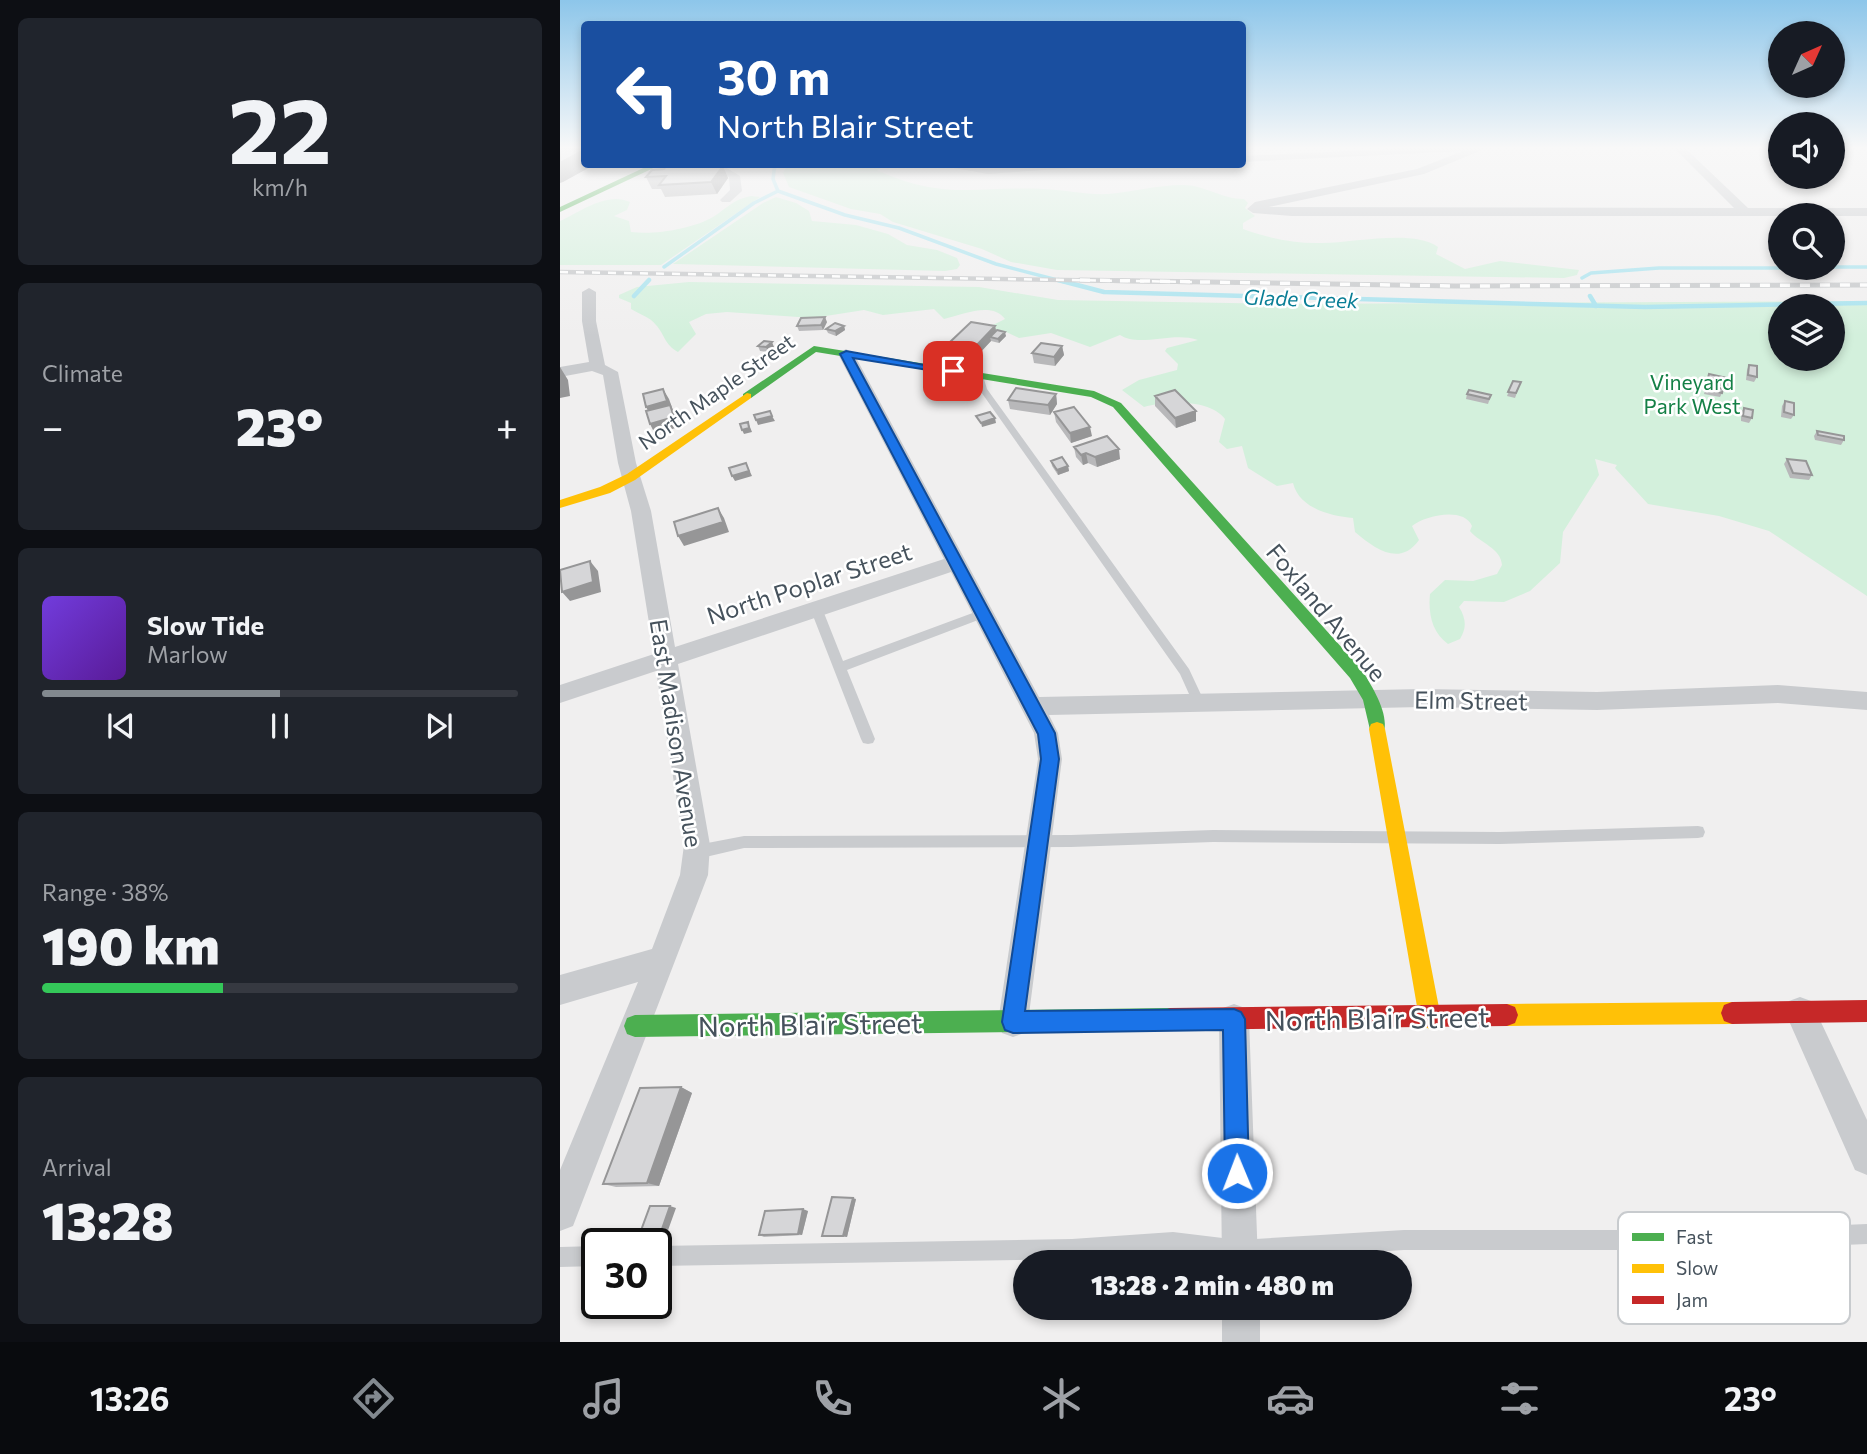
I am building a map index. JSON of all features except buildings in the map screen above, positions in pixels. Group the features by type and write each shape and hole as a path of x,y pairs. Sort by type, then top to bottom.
{"street":[{"path":"1255,211 1867,212"},
{"path":"560,372 598,367 590,321 589,292"},
{"name":"North Maple Street","path":"560,504 605,490 631,477 814,349 1094,394 1117,405"},
{"path":"846,354 1046,733 1050,751 1013,1022"},
{"name":"East Madison Avenue","path":"560,1213 690,888 696,852 667,659 640,511 610,372 598,367"},
{"name":"Foxland Avenue","path":"1117,405 1356,674 1371,699 1399,838 1430,1018"},
{"name":"North Poplar Street","path":"560,694 954,563"},
{"name":"Elm Street","path":"1032,707 1371,699 1597,701 1779,694 1867,702"},
{"path":"560,990 661,961"},
{"name":"North Blair Street","path":"635,1026 1430,1018 1867,1010"},
{"path":"1800,1012 1867,1158"},
{"path":"1234,1019 1239,1250"},
{"path":"1241,1320 1241,1342"}],"lane":[{"path":"979,376 983,389 1185,672 1198,701"},
{"path":"816,608 868,739"},
{"path":"841,667 982,614"},
{"path":"696,852 744,842 1039,841 1213,836 1399,838 1698,832"},
{"path":"1301,1250 1404,1240 1618,1240"},
{"path":"672,1256 1072,1249 1173,1242 1211,1250"},
{"path":"560,1257 581,1256"}],"green space":[{"path":"581,211 626,211 614,216 629,221 631,232 651,233 695,225 722,211 740,211 661,265 560,265 560,221"},
{"path":"752,211 808,211 812,221 856,225 888,234 907,245 937,250 957,258 960,265 957,269 945,271 673,264"},
{"path":"860,211 1248,211 1255,216 1243,223 1243,229 1272,238 1312,243 1383,238 1414,239 1438,247 1436,254 1465,269 1500,261 1579,270 1577,275 1564,278 1057,270 1011,262 982,249 893,222 880,214"},
{"name":"Vineyard Park West","path":"689,282 979,287 1058,300 1285,304 1768,302 1768,371 1845,371 1845,301 1867,301 1867,596 1769,531 1719,516 1648,504 1615,468 1617,465 1595,459 1599,475 1563,532 1560,563 1530,591 1504,602 1464,601 1459,607 1464,619 1464,631 1460,639 1448,644 1438,634 1432,622 1430,594 1445,580 1473,581 1497,574 1502,565 1498,554 1470,531 1472,526 1468,520 1453,515 1435,516 1412,526 1419,540 1404,553 1396,554 1379,549 1355,532 1353,518 1317,509 1302,499 1293,483 1277,486 1248,468 1242,446 1227,449 1219,442 1225,419 1218,412 1199,405 1176,402 1144,407 1122,390 1139,380 1177,370 1178,364 1165,351 1167,348 1198,340 1178,337 1137,340 1120,335 1090,347 1051,333 1019,338 1004,331 967,328 969,325 993,325 1005,319 993,311 985,310 944,319 934,309 883,315 864,310 813,318 727,312 706,314 689,322 696,334 678,352 667,343 654,322 631,309 631,303 619,298 619,295 637,287"}],"waterway":[{"path":"664,267 743,211"},
{"name":"Glade Creek","path":"833,211 899,228 996,264 1065,282"},
{"path":"1845,267 1867,267"},
{"path":"1582,278 1591,273 1659,268 1768,268"},
{"path":"634,296 649,280"},
{"name":"Glade Creek","path":"1058,280 1104,292 1596,306"},
{"path":"1590,296 1596,306"},
{"name":"Glade Creek","path":"1596,306 1867,303"}],"railway":[{"path":"560,272 1192,282"},
{"path":"1080,280 1456,286 1867,285"}],"traffic: fast":[{"path":"747,396 814,349 1094,394 1117,405 1356,674 1371,699 1377,729"},
{"path":"635,1026 1170,1019"}],"traffic: slow":[{"path":"560,504 605,490 631,477 747,396"},
{"path":"1377,729 1430,1018"},
{"path":"1507,1015 1732,1013"}],"traffic: jam":[{"path":"1732,1013 1867,1011"},
{"path":"1170,1019 1507,1015"}],"route":[{"path":"953,371 846,354 1046,733 1050,759 1013,1022 1234,1019 1237,1173"}]}
